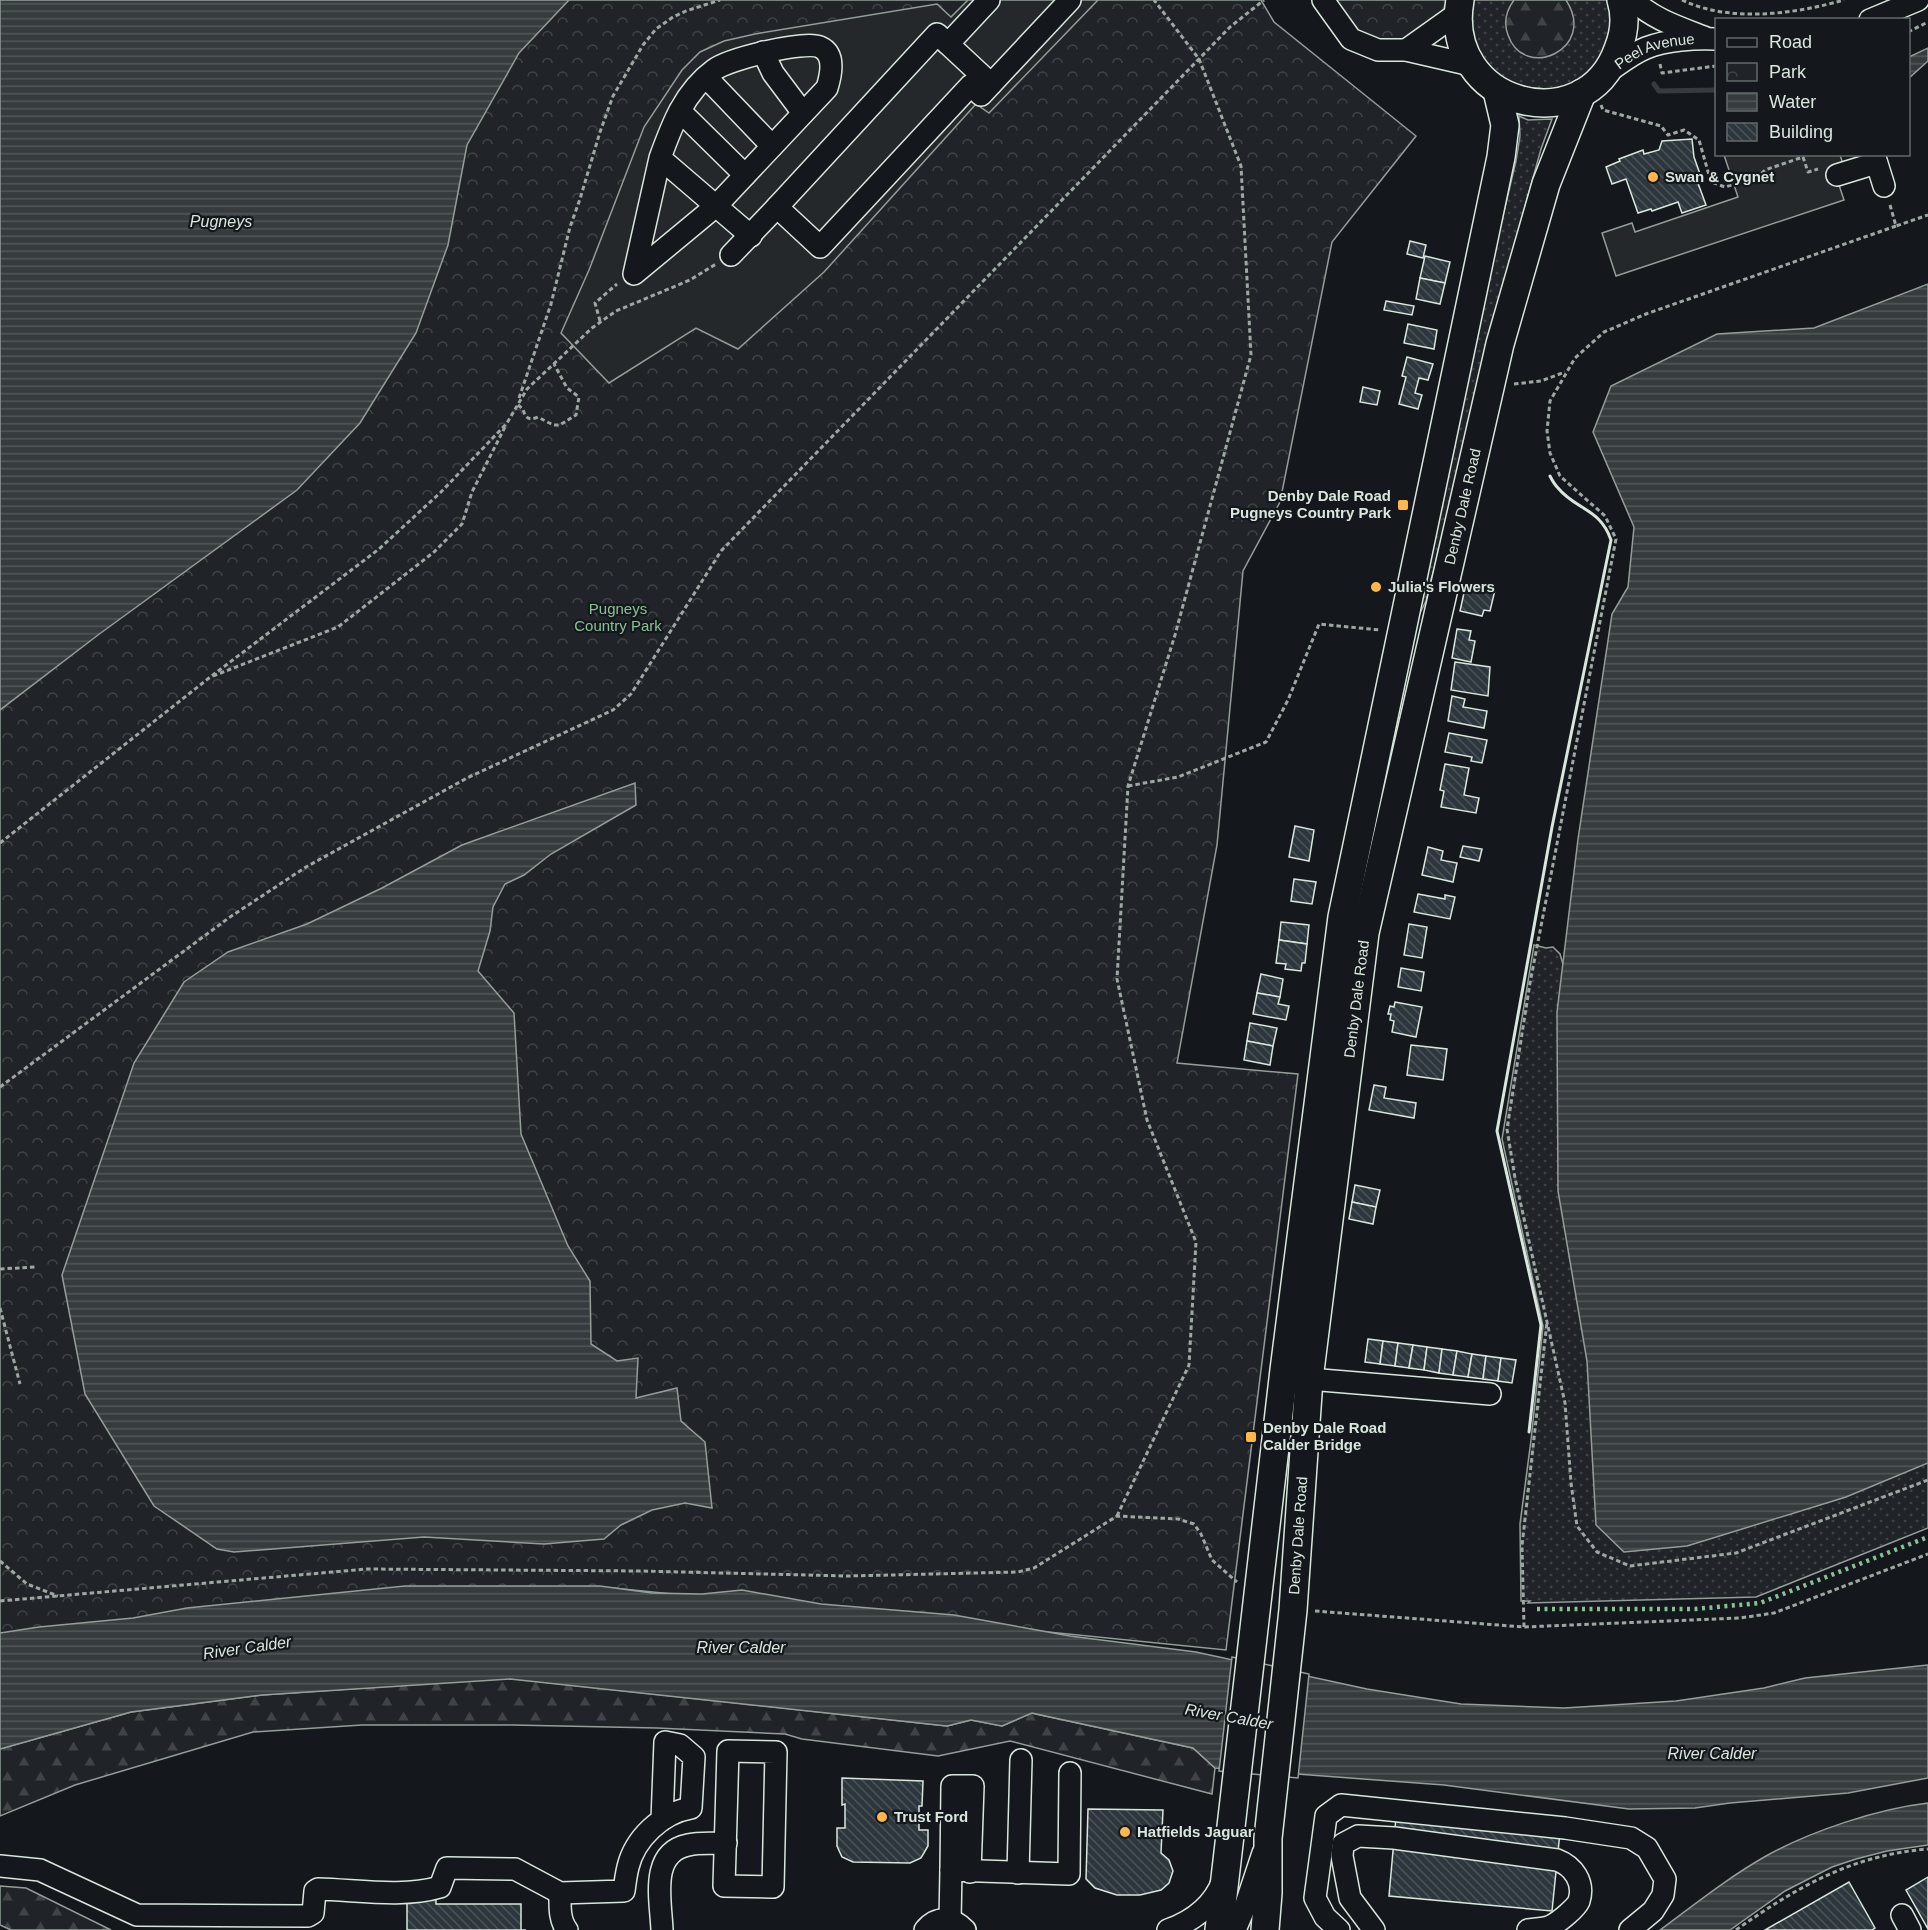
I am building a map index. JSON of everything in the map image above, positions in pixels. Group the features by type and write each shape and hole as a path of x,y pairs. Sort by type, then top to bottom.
{"main road":[{"path":"1459,7 1458,29 1462,48 1482,80 1497,91 1516,100 1537,103 1591,98 1615,58 1622,38 1624,22 1621,0"},
{"name":"Denby Dale Road","path":"1219,1930 1284,1370 1342,917 1502,157 1505,125 1497,91"},
{"name":"Denby Dale Road","path":"1265,1930 1268,1838 1293,1610 1309,1379 1365,933 1500,344 1546,184 1591,98"}],"street":[{"path":"948,44 989,0"},
{"path":"777,207 820,247 971,85 981,95 1070,0"},
{"path":"1323,0 1352,39 1378,50 1406,50 1471,65"},
{"name":"Peel Avenue","path":"1633,0 1641,8 1665,22 1713,39"},
{"path":"1875,18 1918,0"},
{"path":"1406,50 1459,7"},
{"path":"730,255 751,236 937,34 992,84"},
{"name":"Peel Avenue","path":"1603,75 1646,48 1675,42 1713,39"},
{"path":"818,45 826,51 832,73 827,88 716,206 634,274 660,158 673,122 691,92 725,63 764,52 818,45"},
{"path":"764,52 773,73 803,113"},
{"path":"706,77 772,146"},
{"path":"680,111 746,175"},
{"path":"660,158 751,236"},
{"path":"1829,172 1875,159 1884,186"},
{"path":"1309,1379 1490,1394"},
{"path":"728,1751 776,1752 773,1887 724,1886 726,1843 728,1751"},
{"path":"1018,1873 1021,1760"},
{"path":"925,1930 933,1922 958,1925 960,1871 1069,1874 1070,1773"},
{"path":"1339,1930 1325,1917 1315,1898 1326,1816 1341,1805 1565,1828 1631,1838 1647,1848 1665,1879 1663,1895 1653,1911 1630,1930"},
{"path":"0,1866 40,1870 137,1915 308,1916 313,1912 314,1895 318,1889 383,1892 427,1890 440,1887 447,1868 515,1869 560,1893 624,1891 634,1849 653,1826 662,1820"},
{"path":"1374,1930 1350,1898 1342,1856 1343,1844 1358,1836 1394,1838 1557,1860 1568,1864 1575,1871 1581,1891 1578,1903 1550,1927 1528,1930"},
{"path":"1235,1930 1268,1838"},
{"path":"662,1930 660,1871 668,1855 686,1845 726,1843"},
{"path":"1168,1930 1186,1922 1204,1909 1216,1894 1225,1875"},
{"path":"560,1893 561,1917 564,1928 567,1930"}],"path":[{"path":"517,406 551,304 570,227 613,96 643,45 656,29 686,11 720,0"},
{"path":"0,1601 367,1569 640,1571 848,1576 1018,1572 1034,1568 1117,1516 1189,1365 1196,1242 1147,1120 1117,979 1128,786 1175,635 1251,355 1242,166 1199,59 1155,0"},
{"path":"0,1088 230,917 306,867 467,778 612,710 631,694 721,551 1230,27 1263,0"},
{"path":"1682,0 1721,10 1753,14 1783,13 1844,0"},
{"path":"1910,31 1928,22"},
{"path":"1660,65 1662,73 1715,66"},
{"path":"1591,98 1603,110 1661,126 1668,135 1684,130 1699,140 1711,182 1725,187 1757,178 1765,170 1803,157 1808,172 1829,172"},
{"path":"1884,186 1896,226"},
{"path":"1928,215 1646,314 1604,332 1575,358 1550,401 1546,431 1550,453 1560,476 1605,516 1616,539 1530,982 1507,1129 1515,1178 1565,1403 1577,1526 1597,1552 1630,1566 1736,1553 1928,1480"},
{"path":"209,678 338,627 434,552 462,524 472,492 527,389 600,322 616,311 690,280 730,255"},
{"path":"600,322 595,303 620,282 634,274"},
{"path":"517,406 523,409 528,419 538,417 555,426 559,426 568,418 576,415 579,397 567,388 554,364"},
{"path":"1492,380 1512,384 1541,381 1567,371"},
{"path":"0,843 209,678 379,549 441,492 507,423"},
{"path":"1128,786 1178,777 1266,742 1288,700 1319,624 1381,630 1401,636"},
{"path":"0,1269 36,1267"},
{"path":"0,1308 20,1383"},
{"path":"1524,1627 1522,1546 1547,1317"},
{"path":"1117,1516 1178,1519 1194,1524 1212,1560 1244,1587 1259,1591"},
{"path":"1293,1610 1524,1627 1740,1618 1774,1613 1928,1554"},
{"path":"0,1561 27,1584 60,1596"},
{"path":"1736,1930 1779,1899 1810,1882 1860,1861 1928,1849"}],"green space":[{"name":"Pugneys Country Park","path":"0,0 1261,0 1274,22 1416,136 1332,242 1280,502 1243,571 1217,845 1177,1063 1298,1074 1226,1650 613,1588 0,1655"},
{"path":"1323,0 1460,0 1458,29 1378,50"},
{"path":"1460,0 1621,0 1624,22 1582,93 1497,91 1458,13"},
{"path":"1514,0 1566,0 1573,18 1573,33 1566,45 1555,54 1542,58 1528,56 1516,49 1506,26 1507,12"},
{"path":"1519,116 1528,120 1552,119 1526,203 1426,601 1417,619 1480,312 1516,161 1520,136"},
{"path":"1534,945 1553,947 1560,954 1565,971 1928,1460 1928,1528 1756,1597 1528,1603 1530,1601 1521,1601 1520,1524 1543,1326 1502,1139"},
{"path":"506,1678 947,1726 971,1720 1002,1726 1031,1713 1193,1748 1215,1768 1212,1794 1010,1741 938,1756 802,1739 785,1734 657,1728 362,1725 253,1732 75,1785 0,1816 0,1749 131,1712 262,1695"},
{"path":"0,1886 26,1888 111,1930 11,1930 0,1925"}],"shaded area":[{"path":"968,0 1098,0 989,113 976,104 824,272 738,349 696,328 609,383 561,333 589,270 644,127 682,70 700,52 724,41 755,34 937,4 951,17"},
{"path":"1724,156 1840,156 1849,182 1839,185 1844,200 1616,276 1602,233 1632,223 1635,232 1738,197"}],"water":[{"name":"Pugneys","path":"0,0 569,0 519,53 467,145 448,245 416,333 360,423 297,490 98,635 0,710"},
{"path":"1928,48 1928,61 1910,77 1910,57"},
{"path":"1928,284 1928,1463 1846,1497 1687,1546 1624,1552 1596,1525 1587,1361 1558,1191 1557,1012 1578,839 1612,614 1628,587 1634,527 1593,432 1611,386 1717,334 1814,328"},
{"path":"635,783 636,805 551,854 524,875 505,884 493,907 490,931 478,971 514,1013 521,1134 568,1246 590,1281 591,1344 617,1361 638,1358 636,1398 677,1388 681,1421 705,1442 712,1508 685,1503 652,1510 621,1525 604,1539 544,1544 424,1537 234,1552 217,1549 154,1506 85,1394 62,1275 134,1063 184,982 228,952 307,924 382,888 462,845"},
{"name":"River Calder","path":"405,1586 600,1586 652,1593 702,1594 742,1590 821,1604 954,1615 1070,1636 1196,1652 1367,1689 1461,1704 1564,1708 1676,1701 1764,1688 1805,1678 1928,1665 1928,1778 1848,1793 1695,1808 1629,1809 1444,1785 1215,1768 1193,1748 1032,1713 1002,1726 971,1720 947,1726 510,1679 262,1695 131,1712 0,1749 0,1633 133,1618 187,1608"},
{"path":"1928,1803 1928,1845 1887,1851 1832,1867 1785,1891 1730,1930 1660,1930 1712,1891 1784,1847 1845,1822 1888,1810"}],"pier":[{"path":"1232,1657 1309,1674 1298,1778 1219,1771"}],"building":[{"name":"Swan & Cygnet","path":"1692,139 1694,157 1700,174 1695,175 1706,205 1682,213 1678,202 1638,213 1626,179 1612,184 1606,167 1620,161 1619,159 1643,150 1644,154 1659,150 1662,141"},
{"path":"1410,241 1426,245 1423,258 1407,254"},
{"path":"1425,256 1450,262 1445,283 1420,278"},
{"path":"1420,278 1445,283 1440,304 1416,299"},
{"path":"1386,301 1414,306 1412,315 1384,310"},
{"path":"1408,324 1437,330 1434,349 1404,343"},
{"path":"1407,357 1433,364 1428,380 1419,378 1415,393 1422,395 1418,409 1399,404 1406,377 1402,376"},
{"path":"1363,387 1380,391 1377,405 1360,402"},
{"path":"1466,584 1495,590 1490,611 1484,610 1482,616 1460,611"},
{"path":"1457,629 1471,631 1469,640 1475,641 1471,662 1452,658"},
{"path":"1455,662 1490,667 1488,696 1451,690"},
{"path":"1452,696 1465,699 1463,707 1487,711 1484,728 1448,721"},
{"path":"1449,733 1487,740 1482,763 1471,761 1472,757 1445,752"},
{"path":"1445,764 1469,768 1464,795 1479,798 1476,813 1441,807 1444,791 1440,790"},
{"path":"1295,826 1314,830 1309,861 1289,857"},
{"path":"1463,846 1482,849 1479,861 1460,857"},
{"path":"1428,847 1443,851 1441,860 1457,863 1453,882 1422,875"},
{"path":"1294,879 1316,882 1312,904 1291,901"},
{"path":"1418,894 1445,899 1445,895 1455,897 1450,919 1414,912"},
{"path":"1281,922 1309,925 1307,944 1279,940"},
{"path":"1409,924 1427,927 1422,958 1404,955"},
{"path":"1279,940 1307,944 1305,963 1302,963 1301,971 1285,969 1286,964 1276,963"},
{"path":"1401,968 1424,972 1421,991 1398,987"},
{"path":"1261,974 1283,979 1280,997 1257,993"},
{"path":"1257,993 1280,997 1278,1004 1289,1006 1286,1020 1253,1014"},
{"path":"1395,1002 1422,1007 1416,1037 1392,1032 1394,1021 1390,1020 1391,1014 1388,1014 1390,1006 1394,1007"},
{"path":"1250,1023 1277,1028 1273,1046 1247,1041"},
{"path":"1247,1041 1273,1046 1270,1065 1244,1060"},
{"path":"1411,1045 1447,1049 1443,1080 1407,1075"},
{"path":"1374,1085 1386,1087 1384,1098 1416,1103 1414,1118 1369,1110"},
{"path":"1355,1185 1380,1190 1376,1207 1352,1202"},
{"path":"1352,1202 1376,1207 1373,1224 1349,1219"},
{"path":"1368,1339 1383,1341 1380,1364 1365,1362"},
{"path":"1383,1341 1398,1343 1395,1366 1380,1364"},
{"path":"1398,1343 1413,1345 1409,1368 1395,1366"},
{"path":"1413,1345 1427,1347 1424,1370 1409,1368"},
{"path":"1427,1347 1442,1349 1439,1373 1424,1370"},
{"path":"1442,1349 1457,1351 1453,1375 1439,1373"},
{"path":"1457,1351 1472,1354 1468,1377 1453,1375"},
{"path":"1472,1354 1486,1356 1483,1379 1468,1377"},
{"path":"1486,1356 1501,1358 1498,1381 1483,1379"},
{"path":"1501,1358 1516,1360 1512,1383 1498,1381"},
{"name":"Trust Ford","path":"842,1778 923,1781 922,1806 919,1806 919,1830 928,1830 928,1846 921,1858 910,1863 853,1862 842,1857 837,1846 837,1828 845,1828"},
{"name":"Hatfields Jaguar","path":"1088,1809 1163,1810 1161,1853 1169,1860 1173,1871 1169,1883 1161,1890 1140,1895 1117,1895 1095,1888 1086,1879"},
{"path":"1396,1817 1560,1832 1552,1911 1389,1896"},
{"path":"1928,1877 1928,1929 1906,1890"},
{"path":"1849,1882 1875,1928 1872,1930 1765,1930"},
{"path":"407,1899 436,1899 436,1904 521,1904 521,1930 407,1930"}],"waterway":[{"path":"1654,84 1659,91 1715,90"}],"hedge":[{"path":"1537,1609 1695,1609 1760,1603 1928,1537"}],"wall":[{"path":"1529,1432 1541,1325 1497,1131 1552,827 1611,540 1601,521 1565,495 1550,476"}],"place":[{"name":"Swan & Cygnet","path":"1653,177"},
{"name":"Denby Dale Road Pugneys Country Park","path":"1403,505"},
{"name":"Julia's Flowers","path":"1376,587"},
{"name":"Denby Dale Road Calder Bridge","path":"1251,1437"},
{"name":"Trust Ford","path":"882,1817"},
{"name":"Hatfields Jaguar","path":"1125,1832"}]}
